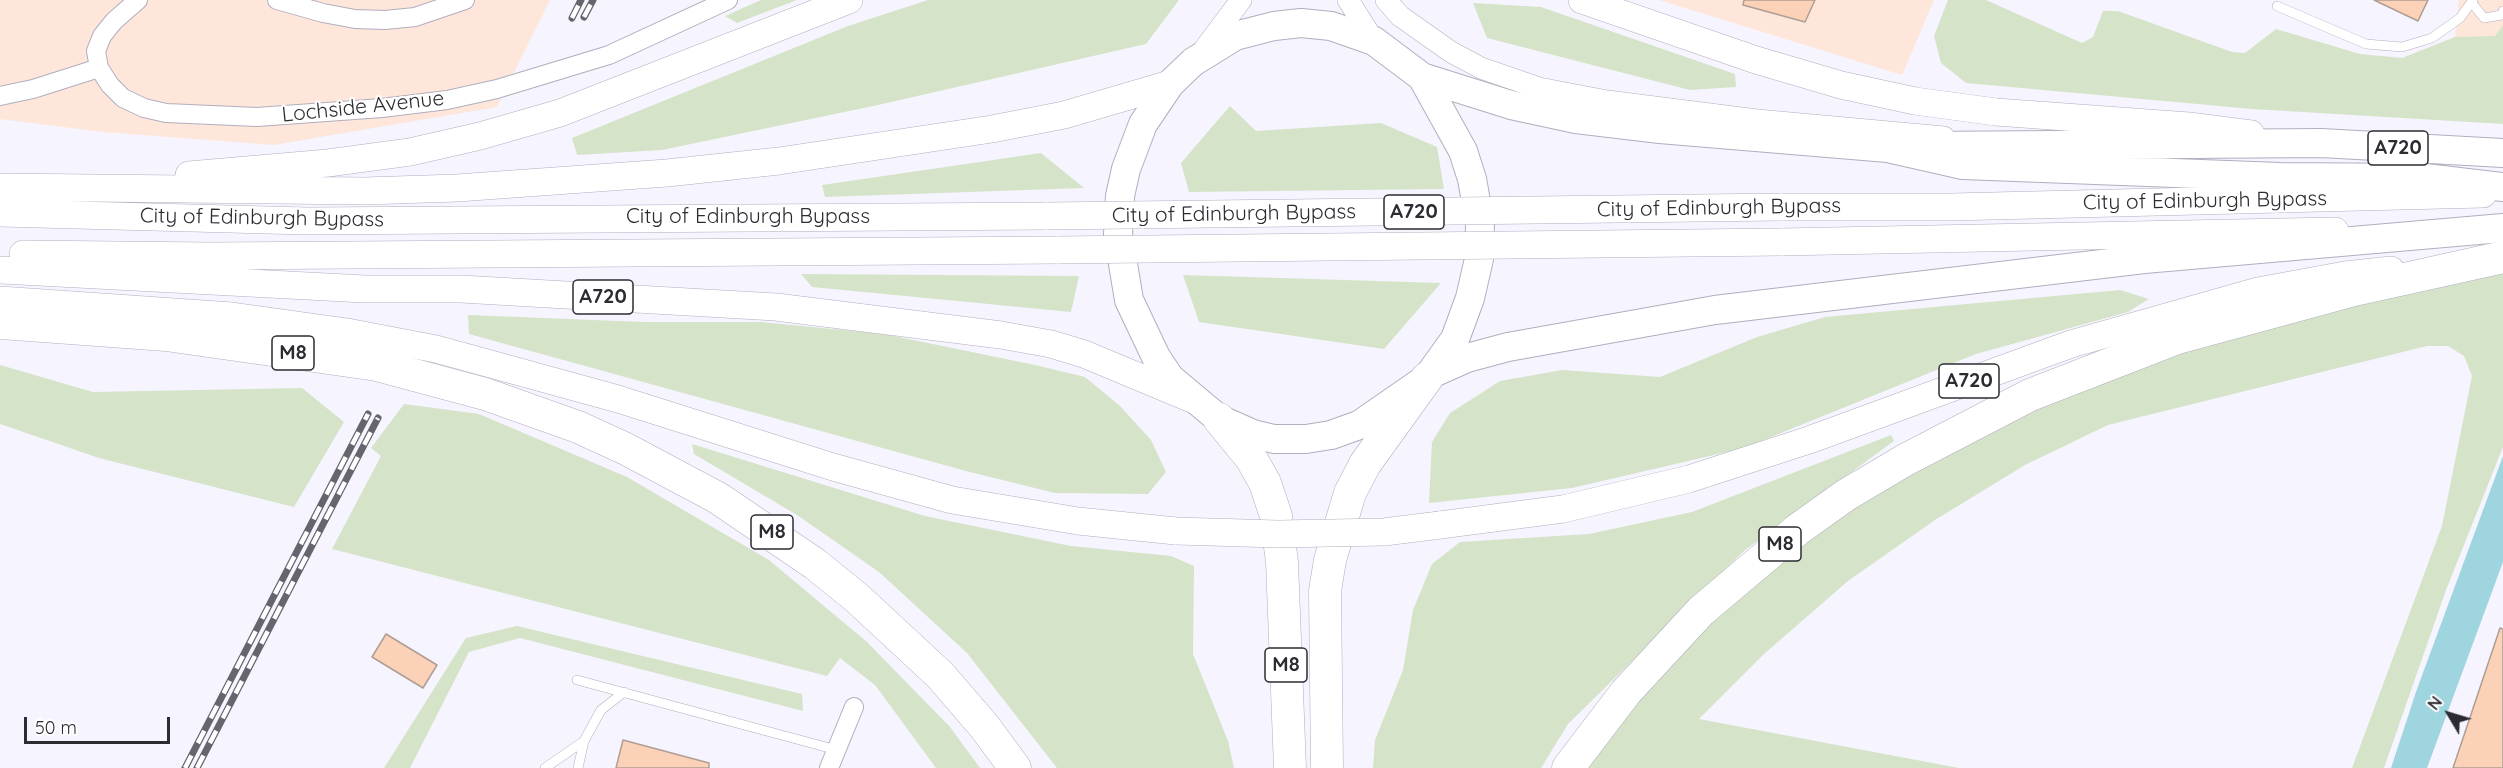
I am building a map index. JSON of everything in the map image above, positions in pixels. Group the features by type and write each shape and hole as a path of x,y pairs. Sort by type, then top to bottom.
{"highway":[{"path":"2321,143 2023,144 1888,148 1660,129 1576,119 1511,105 1422,77 1374,41 1331,26 1301,23 1274,26 1235,36 1193,62 1170,84 1143,124 1134,145 1120,196 1118,234 1129,300 1146,339 1170,378 1219,419 1253,434 1274,439 1306,439 1331,435 1359,424 1429,376 1467,358 1508,346 1726,308 2144,259 2499,228"},
{"path":"1422,77 1462,151 1472,179 1480,224 1479,259 1470,298 1455,339 1429,376"},
{"name":"A720","path":"2321,143 2489,153"},
{"path":"1888,148 1963,165 2268,177 2424,177 2503,186"},
{"name":"M8","path":"1568,768 1626,692 1701,611 1797,530 1846,495 1905,460 2047,388 2155,346 2219,325 2350,291 2503,257"},
{"name":"M8","path":"0,323 166,335 377,365 475,391 578,427 626,449 718,498 815,564 857,598 940,675 1016,768"},
{"name":"M8","path":"1327,768 1325,591 1330,560 1350,493 1365,464 1429,376"},
{"name":"M8","path":"1219,419 1251,458 1265,483 1276,516 1282,562 1290,768"}],"main road":[{"path":"0,188 65,186 328,163 410,152 560,113 849,0"},
{"name":"A720","path":"1582,0 1756,60 1841,85 1915,101 1996,112 2189,126 2321,143"},
{"path":"65,186 244,191 364,191 492,186 667,173 779,160 992,129 1064,115 1170,84"},
{"name":"City of Edinburgh Bypass","path":"0,213 306,221 1048,216 1952,207 2503,193"},
{"name":"City of Edinburgh Bypass","path":"0,253 222,256 1059,250 1781,242 2499,228"},
{"name":"A720","path":"0,300 232,316 347,332 436,349 618,399 832,466 952,500 1078,521 1176,531 1340,533 1384,532 1563,509 1689,479 1789,447 2071,344 2258,291 2345,275 2503,257"},
{"name":"A720","path":"0,270 365,289 461,289 787,309 1001,335 1051,344 1084,354 1193,399"}],"street":[{"path":"0,96 33,89 99,68 96,51 102,36 128,6 138,0"},
{"path":"287,1 355,19 385,20 415,17 447,9 465,0"},
{"name":"Lochside Avenue","path":"99,68 110,85 123,98 144,108 166,113 257,117 382,108 447,100 527,82 609,55 728,0"},
{"path":"1193,62 1240,0"},
{"path":"1348,0 1374,41"},
{"path":"1386,0 1400,16 1451,52 1481,68 1539,88 1606,101 1757,120 2023,144"},
{"path":"828,768 854,707"}],"lane":[{"path":"2277,6 2366,44 2402,47 2432,38 2460,18 2473,1 2484,18 2502,15 2503,11"},
{"path":"577,680 837,750"},
{"path":"578,768 584,741 601,710 624,692"},
{"path":"545,768 584,741"}],"shaded area":[{"path":"0,0 550,0 497,107 274,145 103,132 0,119"},
{"path":"1659,0 1934,0 1902,75"},
{"path":"2459,0 2503,0 2503,68 2452,64"}],"green space":[{"path":"761,0 797,0 737,23 725,16"},
{"path":"928,0 1179,0 1146,44 878,105 662,150 577,155 572,138 848,26"},
{"path":"1948,0 1986,0 2082,43 2093,37 2103,11 2118,11 2232,52 2245,53 2276,29 2360,54 2402,58 2455,37 2495,36 2503,25 2503,124 2252,109 1966,83 1941,63 1934,36"},
{"path":"1473,3 1541,7 1735,74 1736,87 1690,90 1487,38"},
{"path":"1230,106 1256,131 1381,123 1437,147 1444,189 1189,192 1181,163"},
{"path":"1041,153 1084,188 825,197 822,185"},
{"path":"2503,258 2503,447 2446,590 2384,768 2352,768 2442,526 2472,376 2464,356 2448,346 2427,346 2108,425 2025,465 1935,520 1848,581 1764,654 1699,719 1959,768 1568,768 1756,564 2030,395"},
{"path":"801,274 1079,276 1071,312 812,287"},
{"path":"1183,275 1441,283 1384,349 1199,322"},
{"path":"2120,290 2149,299 2128,312 1976,354 1744,448 1572,488 1429,503 1432,442 1450,413 1500,381 1562,370 1660,377 1757,337 1825,317"},
{"path":"468,315 644,322 761,322 884,334 1035,365 1085,377 1120,406 1151,440 1166,472 1148,494 1055,493 966,471 469,334"},
{"path":"0,365 93,392 302,388 344,422 294,507 99,458 0,424"},
{"path":"404,404 479,414 627,477 769,560 867,642 950,727 980,768 936,768 875,685 840,658 827,676 332,549 381,456 371,448"},
{"path":"1891,435 1894,441 1745,550 1568,724 1541,768 1373,768 1375,740 1403,670 1413,610 1432,564 1460,542 1589,534 1692,512"},
{"path":"692,444 925,516 1071,546 1171,556 1194,566 1193,654 1228,741 1234,768 1057,768 967,653 879,572 797,515 694,454"},
{"path":"517,626 802,694 803,711 520,638 469,652 410,768 384,768 466,638"}],"water":[{"path":"2503,456 2503,562 2427,768 2391,768 2417,689"}],"building":[{"path":"1744,0 1815,0 1805,22 1743,5"},
{"path":"2374,0 2428,0 2418,21"},
{"path":"2500,628 2503,629 2503,768 2453,768"},
{"path":"386,634 437,665 423,688 372,657"},
{"path":"623,740 709,763 709,768 616,768"}],"railway":[{"path":"572,18 581,0"},
{"path":"584,17 593,0"},
{"path":"185,768 368,414"},
{"path":"197,768 378,418"}]}
